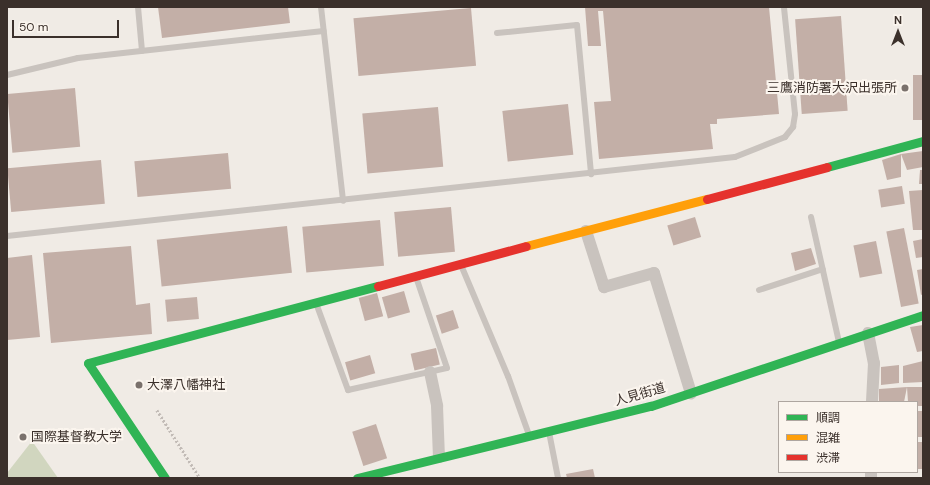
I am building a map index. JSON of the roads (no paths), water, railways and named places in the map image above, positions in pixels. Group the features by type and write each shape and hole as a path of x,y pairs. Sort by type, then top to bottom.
{"street":[{"path":"165,478 88,363 923,141"},
{"path":"586,230 604,287 654,273 691,392"},
{"name":"人見街道","path":"357,478 651,406 923,315"},
{"path":"868,333 874,363 872,401"},
{"path":"430,372 437,406 439,457"}],"lane":[{"path":"138,7 142,51"},
{"path":"321,7 342,201"},
{"path":"7,236 591,174 735,157 785,137 793,127 795,114 784,7"},
{"path":"497,33 577,25 591,174"},
{"path":"7,75 78,58 324,31"},
{"path":"811,217 840,343"},
{"path":"461,264 508,376 530,436"},
{"path":"759,290 822,269"},
{"path":"315,302 348,390 447,368 415,275"},
{"path":"549,432 558,478"}],"place":[{"name":"三鷹消防署大沢出張所","path":"905,88"},
{"name":"大澤八幡神社","path":"139,385"},
{"name":"国際基督教大学","path":"23,437"}]}
